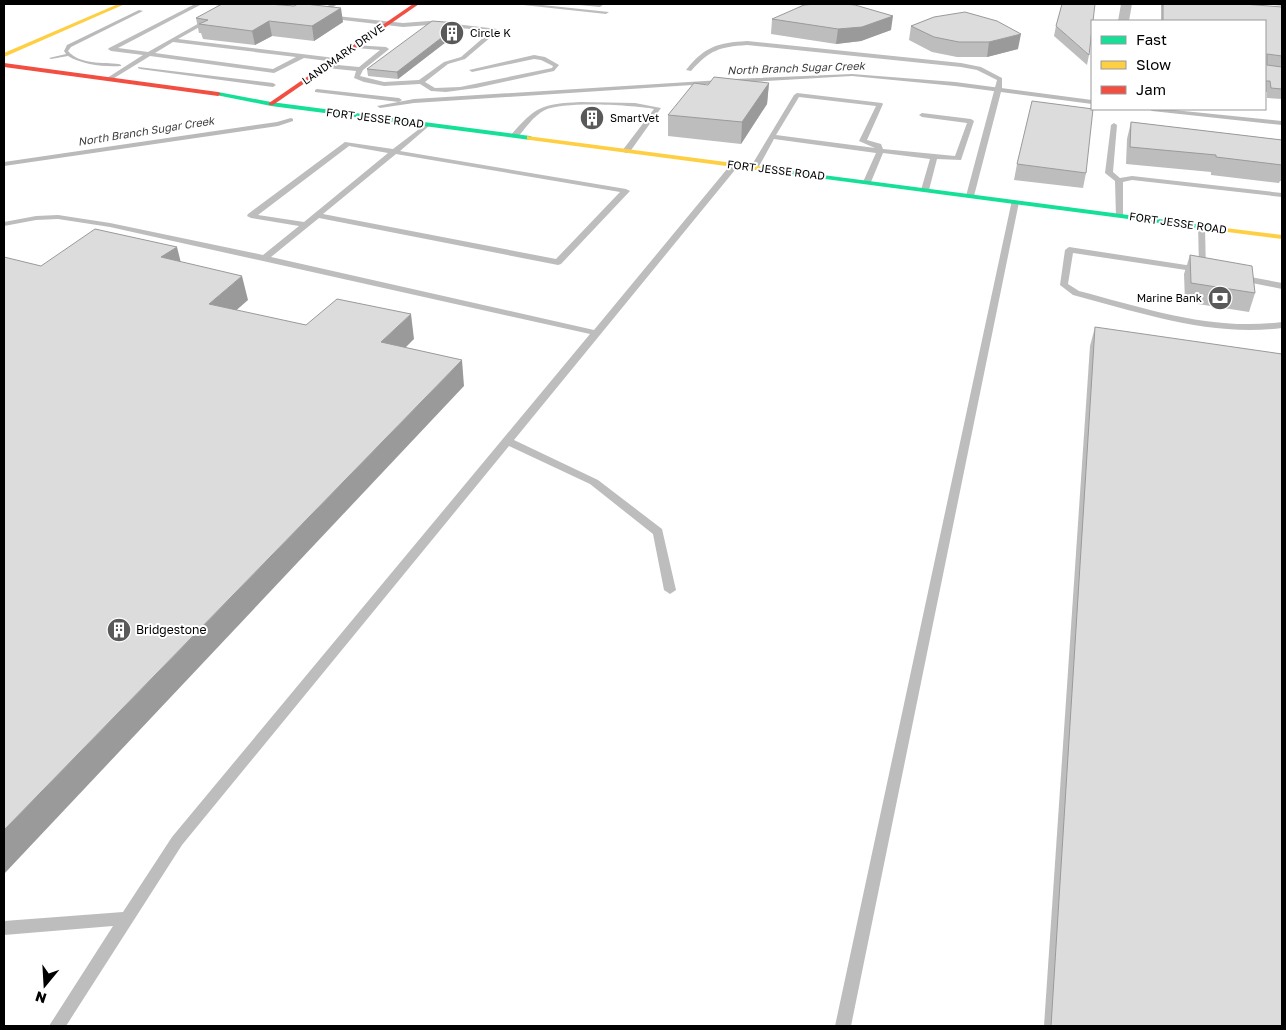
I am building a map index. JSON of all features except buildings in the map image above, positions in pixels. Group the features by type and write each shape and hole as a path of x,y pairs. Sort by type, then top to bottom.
{"main road":[{"path":"4,55 122,4"},
{"name":"LANDMARK DRIVE","path":"270,104 416,4"},
{"path":"35,42 27,54 28,60 41,70"},
{"name":"FORT JESSE ROAD","path":"4,66 232,96 270,104 1282,237"},
{"name":"FORT JESSE ROAD","path":"141,96 220,104 270,104"}],"street":[{"path":"1124,20 1125,6 1127,4"}],"lane":[{"path":"199,4 111,49 147,56 274,71 303,56"},
{"path":"212,4 238,6"},
{"path":"316,15 335,4"},
{"path":"517,4 606,12"},
{"path":"109,79 172,40 238,6"},
{"path":"307,14 388,24 430,23 496,30 463,58 446,63 422,82 384,84 356,77 360,69 386,50 356,46"},
{"path":"172,40 303,56 360,69"},
{"path":"689,70 708,49 725,44 747,44 979,68 1000,79 970,196"},
{"path":"422,82 432,89 440,90 477,86 554,69 556,64 543,58 534,57 472,70"},
{"path":"754,168 797,95 880,104 863,140 878,146 880,151 867,182"},
{"path":"514,136 542,109 547,107 596,104 658,108 626,151"},
{"path":"772,137 934,158 958,158 971,121 922,116"},
{"path":"1114,124 1109,173 1119,180 1157,179 1282,195"},
{"path":"265,258 427,125"},
{"path":"305,225 251,216 348,144 626,191 558,262 316,215"},
{"path":"925,190 934,158"},
{"path":"57,1026 177,841 735,165"},
{"path":"1119,180 1119,215"},
{"path":"843,1026 1015,202"},
{"path":"4,224 36,218 58,217 110,225 597,333"},
{"path":"1201,226 1208,272 1069,250 1064,285 1076,293 1213,326 1248,330 1282,325"},
{"path":"1230,276 1282,286"},
{"path":"508,441 594,482 658,532 670,590"},
{"path":"4,928 128,918"}],"waterway":[{"path":"119,65 82,61 70,56 66,51 69,46 141,11"},
{"path":"51,58 68,55"},
{"path":"140,68 273,85"},
{"name":"North Branch Sugar Creek","path":"734,81 852,75 955,84 1091,102"},
{"name":"North Branch Sugar Creek","path":"380,106 414,101 721,82"},
{"path":"317,91 399,100"},
{"name":"North Branch Sugar Creek","path":"1161,110 1282,123"},
{"name":"North Branch Sugar Creek","path":"4,164 278,124 291,120"}],"traffic: fast":[{"path":"218,94 271,104 530,138"},
{"path":"780,171 1212,228"}],"traffic: slow":[{"path":"4,55 122,4"},
{"path":"530,138 780,171"},
{"path":"1212,228 1282,237"}],"traffic: jam":[{"path":"271,104 416,4"},
{"path":"4,65 218,94"}],"place":[{"name":"Circle K","path":"452,33"},
{"name":"SmartVet","path":"592,118"},
{"name":"Marine Bank","path":"1220,298"},
{"name":"Bridgestone","path":"119,630"}]}
